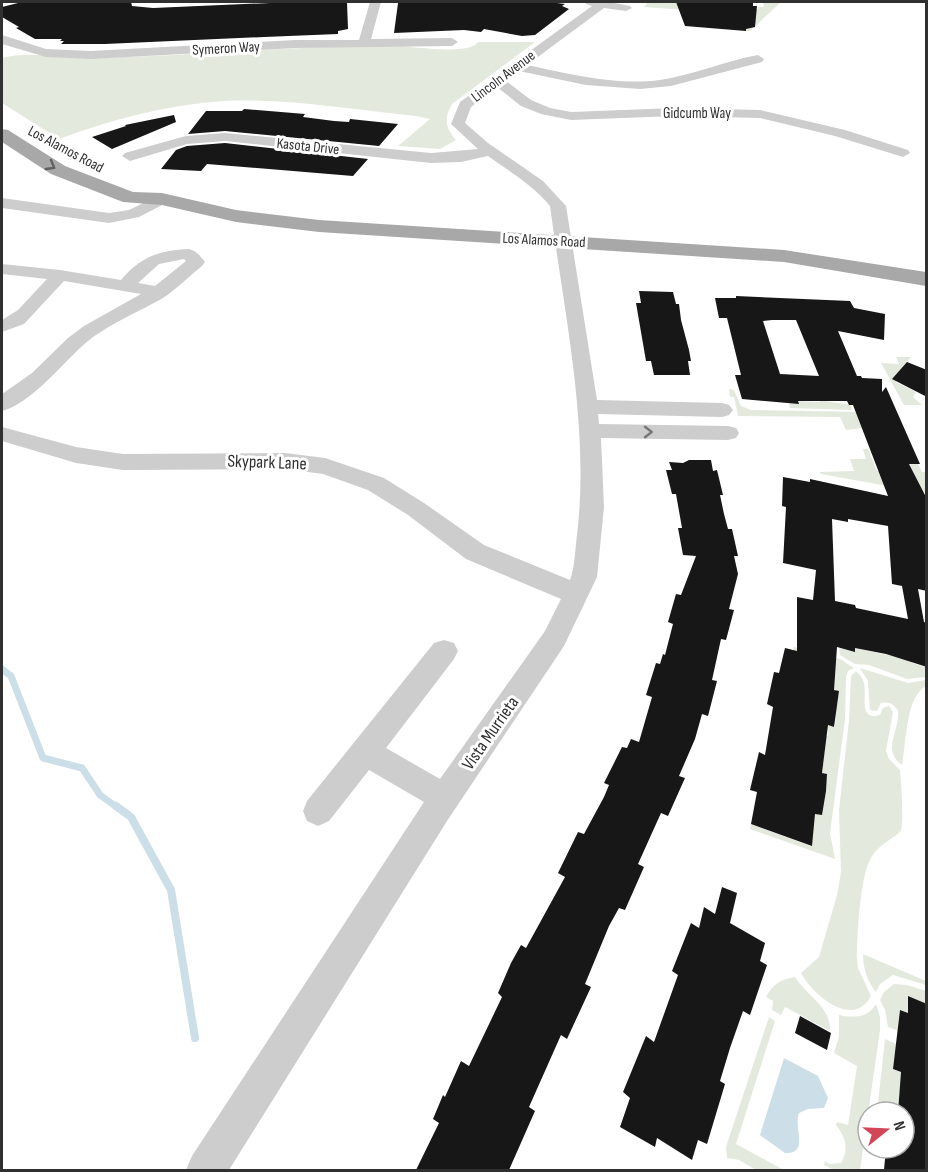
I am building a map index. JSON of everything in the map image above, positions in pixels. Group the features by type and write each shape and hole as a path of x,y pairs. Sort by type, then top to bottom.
{"main road":[{"name":"Los Alamos Road","path":"6,126 36,134"},
{"name":"Los Alamos Road","path":"6,126 58,170 86,182 129,198 162,199 236,216 319,226 724,250 808,258 927,279"},
{"name":"Los Alamos Road","path":"82,161 151,188 162,199"}],"street":[{"path":"364,42 375,2"},
{"path":"598,2 626,8"},
{"name":"Lincoln Avenue","path":"563,241 558,206 550,193 488,152 458,124 465,105 598,2"},
{"name":"Symeron Way","path":"2,39 14,45 46,52 91,55 364,42 452,42"},
{"name":"Gidcumb Way","path":"515,66 565,77 628,85 659,84 758,59"},
{"name":"Gidcumb Way","path":"496,80 526,103 546,111 571,116 686,112 760,114 840,133 903,153"},
{"name":"Kasota Drive","path":"130,156 186,140 225,137 431,158 461,157 488,152"},
{"path":"2,203 121,217 134,214 162,199"},
{"name":"Vista Murrieta","path":"206,1170 445,798 555,638 584,577 592,507 592,458 563,241"},
{"path":"4,399 39,378 75,342 91,330 159,292 196,262 189,254 168,254 141,267 126,286"},
{"path":"2,269 60,275 159,292"},
{"path":"2,326 8,326 18,320 60,275"},
{"path":"587,407 722,410"},
{"path":"590,432 728,433"},
{"name":"Skypark Lane","path":"2,434 76,455 123,462 285,460 325,466 376,484 416,509 475,552 576,594"},
{"path":"318,811 444,651"},
{"path":"365,752 445,798"}],"shaded area":[{"path":"648,2 676,2 679,9 758,9 758,7 764,7 763,2 781,2 750,31 746,31 747,24 701,11 644,7"},
{"path":"478,42 535,42 452,104 447,122 456,140 440,149 398,146 430,119 320,105 272,101 202,103 140,114 59,139 2,103 2,58 13,56 92,58 356,46 464,49"},
{"path":"896,357 911,357 899,371 900,376 896,382 916,392 913,397 922,405 904,405 881,363 899,364"},
{"path":"729,389 734,390 741,406 751,410 865,412 863,428 846,430 840,417 738,416 734,397 730,397"},
{"path":"819,400 851,405 852,410 790,408 789,403 820,402"},
{"path":"863,449 868,449 877,471 895,472 919,484 909,464 918,464 922,472 926,472 926,493 821,474 820,472 854,471 850,459 866,459"},
{"path":"794,647 840,659 854,668 848,671 846,677 845,719 830,833 835,859 750,829 751,824 811,846 815,814 822,815 827,774 822,773 825,748 821,746 823,735 828,736 828,725 835,727 836,712 831,710 837,705 839,692 834,690 793,650"},
{"path":"839,648 854,651 855,648 911,660 912,663 926,667 926,677 907,679 869,665 855,664 840,655"},
{"path":"860,668 908,683 926,680 926,686 919,691 911,710 902,765 896,759 892,747 898,710 886,702 881,703 877,711 870,710 868,681"},
{"path":"856,671 861,676 865,688 866,711 873,716 880,715 883,708 889,706 893,712 886,751 889,759 900,770 902,819 901,830 874,853 864,878 857,958 858,968 871,996 863,1006 854,1010 833,1005 814,990 801,973 819,957 837,895 841,872 839,810 849,720 851,676"},
{"path":"863,954 926,981 926,985 893,975 880,984 876,992 866,974"},
{"path":"795,977 823,1008 830,1031 785,1007 781,1015 772,1010 773,1001 766,997 769,992 778,983"},
{"path":"894,984 907,985 926,991 926,1004 908,996 908,1013 900,1010 897,1030 888,1027 885,1010 880,1000 884,992"},
{"path":"876,1004 880,1017 880,1030 870,1100 856,1100 856,1160 861,1160 860,1170 834,1170 824,1165 825,1161 829,1164 841,1163 845,1153 842,1134 836,1125 837,1122 848,1125 857,1066 834,1053 839,1037 839,1015 860,1016 873,1009"},
{"path":"769,1017 775,1021 736,1144 784,1170 756,1170 739,1160 727,1158 726,1147"},
{"path":"885,1039 896,1044 893,1069 901,1072 899,1100 878,1100"},
{"path":"784,1058 818,1076 828,1098 824,1108 808,1109 799,1113 799,1145 793,1152 785,1153 760,1135"}],"building":[{"path":"22,2 131,2 132,6 153,8 347,2 348,29 338,31 338,34 61,44 64,41 60,41 62,39 35,39 2,17 2,7"},
{"path":"549,2 565,4 562,6 569,9 535,35 522,36 484,29 481,32 464,30 394,33 398,3"},
{"path":"676,2 753,2 753,6 757,6 755,27 746,29 746,31 685,26"},
{"path":"244,109 305,114 303,117 334,121 349,122 350,119 398,124 379,146 225,131 188,134 206,111 242,111"},
{"path":"174,115 176,122 112,149 92,137 125,125"},
{"path":"225,143 368,159 353,176 207,164 201,171 161,169 176,150 187,146"},
{"path":"639,291 673,292 676,304 679,304 689,350 690,375 654,375 651,361 646,361 636,303 641,303"},
{"path":"736,296 850,301 854,308 885,314 884,340 838,331 857,376 882,379 882,392 886,387 920,464 909,464 927,499 927,591 918,589 924,622 927,623 927,667 886,654 855,648 855,652 837,647 834,690 839,691 834,727 828,725 822,773 827,774 826,791 822,815 815,814 812,846 751,824 757,792 750,790 759,752 765,755 773,707 767,704 774,672 779,673 785,648 797,651 797,597 813,600 816,570 783,563 786,507 782,506 783,477 810,482 810,479 888,496 853,405 849,405 847,401 798,401 799,404 742,399 735,375 741,375 727,318 719,318 715,298 736,298","holes":["796,320 819,376 780,374 763,321","832,519 848,522 848,519 888,526 892,584 902,586 908,619 835,601"]},
{"path":"907,362 927,370 927,397 892,379"},
{"path":"689,460 711,460 713,471 717,470 723,495 720,495 724,514 728,529 732,529 738,556 734,556 738,574 729,609 734,610 726,640 721,639 712,680 717,681 708,716 702,714 695,739 679,776 685,778 668,816 661,813 638,864 644,867 625,910 619,908 609,926 585,984 591,987 567,1039 561,1035 529,1107 535,1111 509,1170 416,1170 439,1123 433,1119 443,1095 445,1097 461,1061 469,1066 502,997 498,993 511,963 521,945 526,948 565,877 558,873 578,832 584,834 604,797 609,785 604,783 622,747 627,748 631,739 639,742 652,697 646,695 656,663 660,664 663,654 665,655 673,624 668,622 676,594 681,595 696,556 683,555 678,528 682,528 676,494 672,494 666,470 672,470 669,462 683,463"},
{"path":"722,887 737,893 730,923 765,943 760,961 767,965 750,1015 743,1011 730,1048 720,1081 725,1084 707,1144 698,1140 692,1160 657,1138 655,1147 620,1127 630,1098 623,1092 646,1036 654,1042 678,975 672,971 691,923 699,928 704,907 715,914"},
{"path":"908,996 927,1004 927,1170 884,1170 885,1160 916,1160 916,1100 899,1100 901,1072 893,1069 900,1010 908,1013"},
{"path":"800,1016 831,1033 827,1050 795,1033"}],"waterway":[{"path":"2,669 11,676 43,758 82,768 100,795 118,808"},
{"path":"116,806 131,817 171,890 195,1038"}]}
